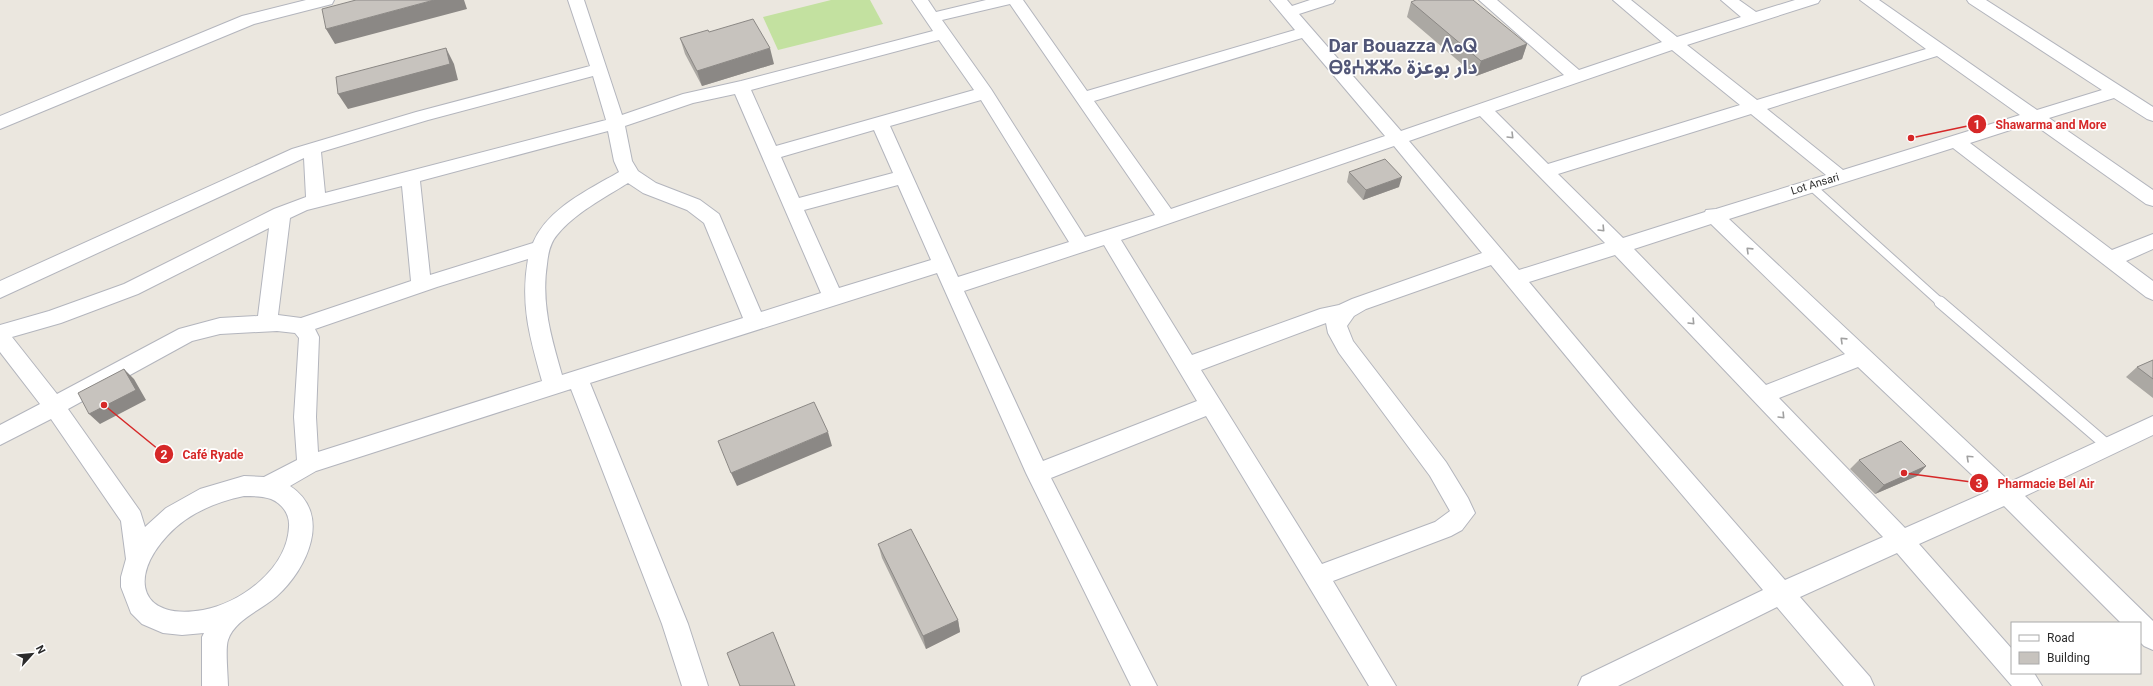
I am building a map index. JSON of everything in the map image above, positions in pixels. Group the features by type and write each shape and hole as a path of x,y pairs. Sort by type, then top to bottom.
{"street":[{"path":"0,123 248,20 326,0"},
{"path":"576,0 616,123 624,162 630,174 659,192 704,209 712,219 755,323"},
{"path":"920,0 942,34 985,93 1081,246"},
{"path":"931,18 1007,0"},
{"path":"1015,0 1167,218"},
{"path":"1284,6 1327,0"},
{"path":"1487,0 1577,77"},
{"path":"1621,0 1839,176"},
{"path":"1729,0 1755,19"},
{"path":"952,287 1167,218 1675,43 1812,0"},
{"path":"1868,0 2153,199"},
{"path":"1975,0 2153,115"},
{"path":"1284,6 1397,138 1514,279 1861,686"},
{"path":"1083,98 1305,32"},
{"path":"0,333 54,317 131,289 281,214 316,201 616,123 689,98 741,87 942,34"},
{"path":"1546,171 1940,50"},
{"path":"0,290 298,153 422,116 598,69"},
{"path":"741,87 769,154 833,297"},
{"name":"Lot Ansari","path":"1514,279 1620,247 1713,215 1956,141 2116,90"},
{"path":"769,154 985,93"},
{"path":"1483,109 1620,247 1901,540 2011,667"},
{"path":"879,122 952,287 1038,473 1144,686"},
{"path":"1956,141 2153,292"},
{"path":"312,149 316,201"},
{"path":"554,386 536,317 537,265 541,248 549,231 574,207 630,174"},
{"path":"410,177 421,285"},
{"path":"792,206 904,177"},
{"path":"267,324 281,214"},
{"path":"1713,215 2007,494 2072,560 2137,622"},
{"path":"1108,236 1383,686"},
{"path":"2110,260 2153,241"},
{"path":"0,436 186,335 220,326 267,324 301,326 421,285 541,248"},
{"path":"1187,366 1327,315 1345,312 1359,304 1495,256"},
{"path":"266,487 303,469 554,386 833,297 943,264"},
{"path":"1315,577 1443,529 1454,523 1463,513 1460,505 1438,469 1343,342 1336,325 1345,312"},
{"path":"290,498 303,469 304,411 309,337 301,326"},
{"path":"0,337 54,406 132,518 138,559"},
{"path":"1762,396 1861,357"},
{"path":"578,379 675,624 695,686"},
{"path":"1038,473 1211,405"},
{"path":"1591,686 1781,593 2007,494 2153,425"},
{"path":"244,486 266,487 279,491 290,498 299,510 302,526 300,544 286,569 270,587 250,602 234,611 209,620 184,624 171,623 155,618 142,609 137,601 133,581 138,559 154,535 171,518 194,503 219,492 244,486"},
{"path":"132,518 156,520 171,518"},
{"path":"215,686 215,637 234,611"},
{"path":"184,624 215,637"},
{"path":"2141,626 2153,638"},
{"path":"2018,674 2029,686"}],"lane":[{"path":"1810,185 1883,254 2108,446"}],"green space":[{"path":"831,0 870,0 883,24 778,50 763,17"}],"building":[{"path":"356,0 434,0 326,29 322,9"},
{"path":"1416,0 1473,0 1527,44 1481,61 1411,2"},
{"path":"753,19 770,48 697,71 680,38 708,30 709,32"},
{"path":"446,48 450,64 338,94 336,77"},
{"path":"1385,159 1402,177 1366,190 1349,172"},
{"path":"2153,360 2153,379 2137,367"},
{"path":"124,369 136,390 89,414 78,393"},
{"path":"814,402 828,432 731,473 718,441"},
{"path":"1901,441 1926,466 1884,485 1859,460"},
{"path":"911,529 958,620 923,636 878,544"},
{"path":"773,632 795,686 740,686 727,653"}],"place":[{"name":"Shawarma and More","path":"1911,138"},
{"name":"Café Ryade","path":"104,405"},
{"name":"Pharmacie Bel Air","path":"1904,473"}],"district":[{"name":"Dar Bouazza ⴷⴰⵕ ⴱⵓⵄⵣⵣⴰ دار بوعزة","path":"1403,56"}]}
